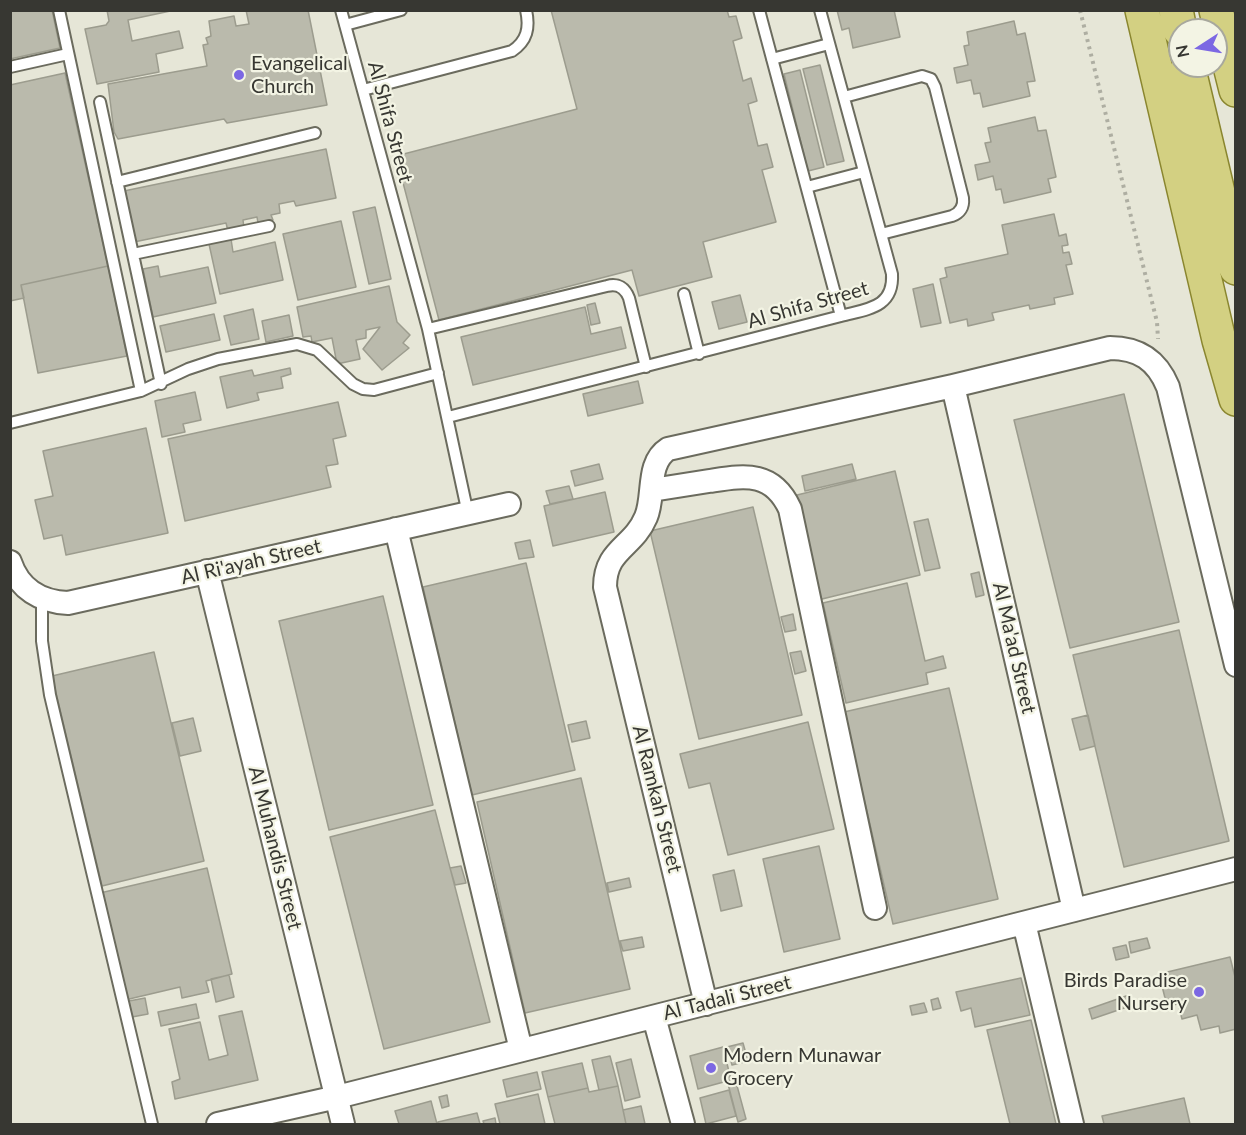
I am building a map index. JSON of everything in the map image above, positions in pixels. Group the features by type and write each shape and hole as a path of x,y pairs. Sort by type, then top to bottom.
{"main road":[{"path":"1142,10 1219,340 1236,399"},
{"path":"1216,10 1236,90"},
{"path":"1191,78 1236,268"}],"street":[{"name":"Al Ramkah Street","path":"706,1004 605,579 613,556 639,530 650,505 655,464 668,449 953,386 1110,348 1135,351 1146,356 1156,365"},
{"path":"1156,365 1168,387 1236,664"},
{"name":"Al Ma'ad Street","path":"953,386 1074,910"},
{"path":"652,490 742,476 765,481 775,488 786,501 790,509 875,908"},
{"name":"Al Ri'ayah Street","path":"42,599 55,603 68,603 509,504"},
{"path":"396,529 521,1050"},
{"path":"10,562 20,582 42,599"},
{"name":"Al Muhandis Street","path":"207,571 343,1125"},
{"name":"Al Tadali Street","path":"218,1125 337,1097 1236,869"},
{"path":"1024,923 1072,1125"},
{"path":"654,1017 682,1125"}],"lane":[{"path":"59,10 141,391"},
{"name":"Al Shifa Street","path":"341,10 428,329 468,514"},
{"path":"345,25 400,10"},
{"path":"363,90 512,51 519,46 527,32 529,24 526,10"},
{"path":"759,10 841,316"},
{"name":"Al Shifa Street","path":"448,417 841,316 879,304 891,291 892,274 820,10"},
{"path":"772,59 829,44"},
{"path":"10,67 68,54"},
{"path":"844,97 922,76 930,79 935,87 963,198 963,207 960,212 952,216 881,234"},
{"path":"100,102 161,384"},
{"path":"117,182 315,134"},
{"path":"807,187 864,172"},
{"path":"133,254 269,226"},
{"path":"428,329 613,285 623,288 627,293 646,367"},
{"path":"684,294 699,354"},
{"path":"10,423 141,391 161,384 203,363 297,344 317,350 353,384 363,389 374,390 438,374"},
{"path":"42,599 42,640 50,695 152,1125"}],"path":[{"path":"1080,10 1157,322 1156,365"}],"building":[{"path":"10,10 52,10 60,48 10,59"},
{"path":"107,10 175,10 128,20 132,41 179,31 183,48 156,54 159,72 97,84 85,29 106,25 109,21"},
{"name":"Evangelical Church","path":"246,10 308,10 327,105 227,123 224,119 118,139 114,132 108,84 207,66 203,45 208,44 206,38 211,36 209,21 234,16 236,26 249,24"},
{"path":"551,10 727,10 729,17 736,16 742,38 733,41 743,81 751,78 757,101 748,104 758,146 767,144 773,167 762,170 776,222 703,242 712,277 639,296 632,270 439,320 396,156 577,109"},
{"path":"837,10 894,10 900,37 853,48 849,28 842,30"},
{"path":"1014,21 1017,35 1025,33 1035,81 1027,82 1030,96 983,107 980,93 974,94 971,80 957,83 954,68 968,65 964,46 969,45 967,32"},
{"path":"820,65 844,161 827,165 803,69"},
{"path":"800,70 824,167 808,171 784,74"},
{"path":"65,73 108,266 21,285 24,298 10,301 10,85"},
{"path":"1035,117 1038,131 1046,130 1056,177 1048,179 1051,192 1004,203 1001,189 996,190 993,176 978,180 975,165 990,162 985,143 991,142 988,128"},
{"path":"326,149 336,198 296,206 294,201 279,204 280,213 271,215 273,220 258,223 257,217 243,220 244,228 228,231 226,223 134,242 124,191"},
{"path":"375,207 391,279 369,284 353,212"},
{"path":"1054,214 1059,236 1066,234 1068,245 1062,246 1063,253 1069,252 1072,264 1066,265 1073,294 1054,298 1055,304 1030,309 1029,305 992,313 994,320 968,326 967,319 950,323 940,279 947,277 945,268 1008,254 1002,225"},
{"path":"341,221 356,287 298,300 283,234"},
{"path":"231,239 233,252 275,242 283,280 220,294 209,244"},
{"path":"108,266 127,356 38,373 21,285"},
{"path":"158,266 160,277 208,267 216,303 153,317 143,269"},
{"path":"933,284 941,323 921,327 913,289"},
{"path":"389,286 397,322 410,335 403,343 409,348 382,370 363,349 380,327 366,330 366,338 356,340 360,359 337,364 332,338 312,342 311,336 303,337 297,307"},
{"path":"740,295 747,322 719,329 712,302"},
{"path":"595,303 600,323 591,325 587,305"},
{"path":"585,307 591,334 621,327 626,348 473,385 461,337"},
{"path":"253,309 259,339 231,345 224,316"},
{"path":"214,314 220,340 166,352 160,326"},
{"path":"289,315 293,336 266,342 262,321"},
{"path":"290,368 291,374 281,377 283,388 257,393 259,400 227,408 220,377 252,370 254,376"},
{"path":"638,381 643,403 588,416 583,394"},
{"path":"195,392 201,420 183,424 185,432 162,437 155,401"},
{"path":"1124,394 1179,622 1070,648 1014,420"},
{"path":"338,402 346,436 333,439 338,464 326,466 331,487 185,521 168,439"},
{"path":"146,428 168,533 66,555 62,535 44,539 35,500 53,496 43,451"},
{"path":"599,464 603,479 575,486 571,471"},
{"path":"852,464 856,479 805,491 802,476"},
{"path":"895,471 920,575 818,600 793,496"},
{"path":"569,486 573,499 550,504 546,491"},
{"path":"605,492 614,532 553,546 544,506"},
{"path":"753,507 802,715 699,739 650,531"},
{"path":"928,519 940,568 925,571 914,522"},
{"path":"530,540 534,557 519,559 515,543"},
{"path":"526,563 575,770 472,795 423,587"},
{"path":"979,572 984,595 976,597 971,574"},
{"path":"907,583 925,661 943,656 946,668 926,673 928,684 846,703 823,603"},
{"path":"383,596 433,805 329,830 279,621"},
{"path":"793,614 796,630 785,632 781,617"},
{"path":"1179,630 1229,841 1124,867 1073,655"},
{"path":"801,651 806,671 795,674 790,653"},
{"path":"154,652 204,861 102,886 52,676"},
{"path":"949,688 998,899 893,924 844,712"},
{"path":"1088,715 1095,746 1080,750 1072,719"},
{"path":"193,718 201,751 180,756 172,723"},
{"path":"586,721 590,738 572,742 568,725"},
{"path":"808,722 834,829 728,855 710,783 689,788 680,754"},
{"path":"581,778 630,989 525,1013 477,802"},
{"path":"435,810 490,1022 384,1049 330,837"},
{"path":"819,846 840,939 784,952 763,859"},
{"path":"461,866 466,883 455,885 450,868"},
{"path":"207,868 232,974 206,981 209,992 182,998 180,987 125,1000 100,893"},
{"path":"734,870 742,906 721,911 713,875"},
{"path":"629,878 631,887 609,892 607,883"},
{"path":"642,937 644,947 623,951 620,941"},
{"path":"1147,938 1150,948 1131,953 1129,942"},
{"path":"1126,945 1129,957 1116,960 1113,948"},
{"name":"Birds Paradise Nursery","path":"1230,957 1236,981 1236,1029 1220,1033 1219,1026 1201,1030 1197,1015 1182,1019 1178,1004 1167,1006 1159,974"},
{"path":"229,975 234,997 216,1002 211,979"},
{"path":"1021,978 1030,1015 975,1027 971,1008 961,1011 956,992"},
{"path":"1129,995 1133,1005 1092,1019 1089,1009"},
{"path":"145,998 148,1014 132,1017 129,1001"},
{"path":"938,998 941,1008 933,1010 931,1000"},
{"path":"924,1003 927,1012 912,1015 910,1006"},
{"path":"196,1004 199,1018 161,1026 158,1012"},
{"path":"242,1011 258,1080 175,1099 172,1082 180,1079 169,1029 200,1022 209,1060 228,1055 219,1016"},
{"path":"1031,1020 1056,1124 1010,1124 987,1030"},
{"path":"743,1043 748,1061 732,1065 727,1047"},
{"name":"Modern Munawar Grocery","path":"723,1047 731,1080 698,1089 690,1056"},
{"path":"610,1056 618,1086 599,1090 592,1060"},
{"path":"631,1059 640,1097 625,1101 616,1063"},
{"path":"582,1063 588,1088 548,1097 542,1072"},
{"path":"537,1072 541,1089 507,1097 503,1080"},
{"path":"736,1082 746,1119 738,1122 728,1084"},
{"path":"618,1086 626,1124 555,1124 548,1097 588,1088 589,1092"},
{"path":"729,1090 736,1116 706,1124 700,1098"},
{"path":"538,1094 545,1124 500,1124 495,1104"},
{"path":"447,1095 449,1106 442,1108 439,1097"},
{"path":"1184,1098 1190,1124 1104,1124 1102,1116"},
{"path":"431,1101 437,1124 399,1124 395,1111"},
{"path":"641,1106 645,1124 626,1124 623,1110"},
{"path":"477,1113 480,1124 438,1124 438,1122"},
{"path":"495,1118 496,1124 484,1124 483,1121"}],"place":[{"name":"Evangelical Church","path":"239,75"},
{"name":"Birds Paradise Nursery","path":"1199,992"},
{"name":"Modern Munawar Grocery","path":"711,1068"}]}
